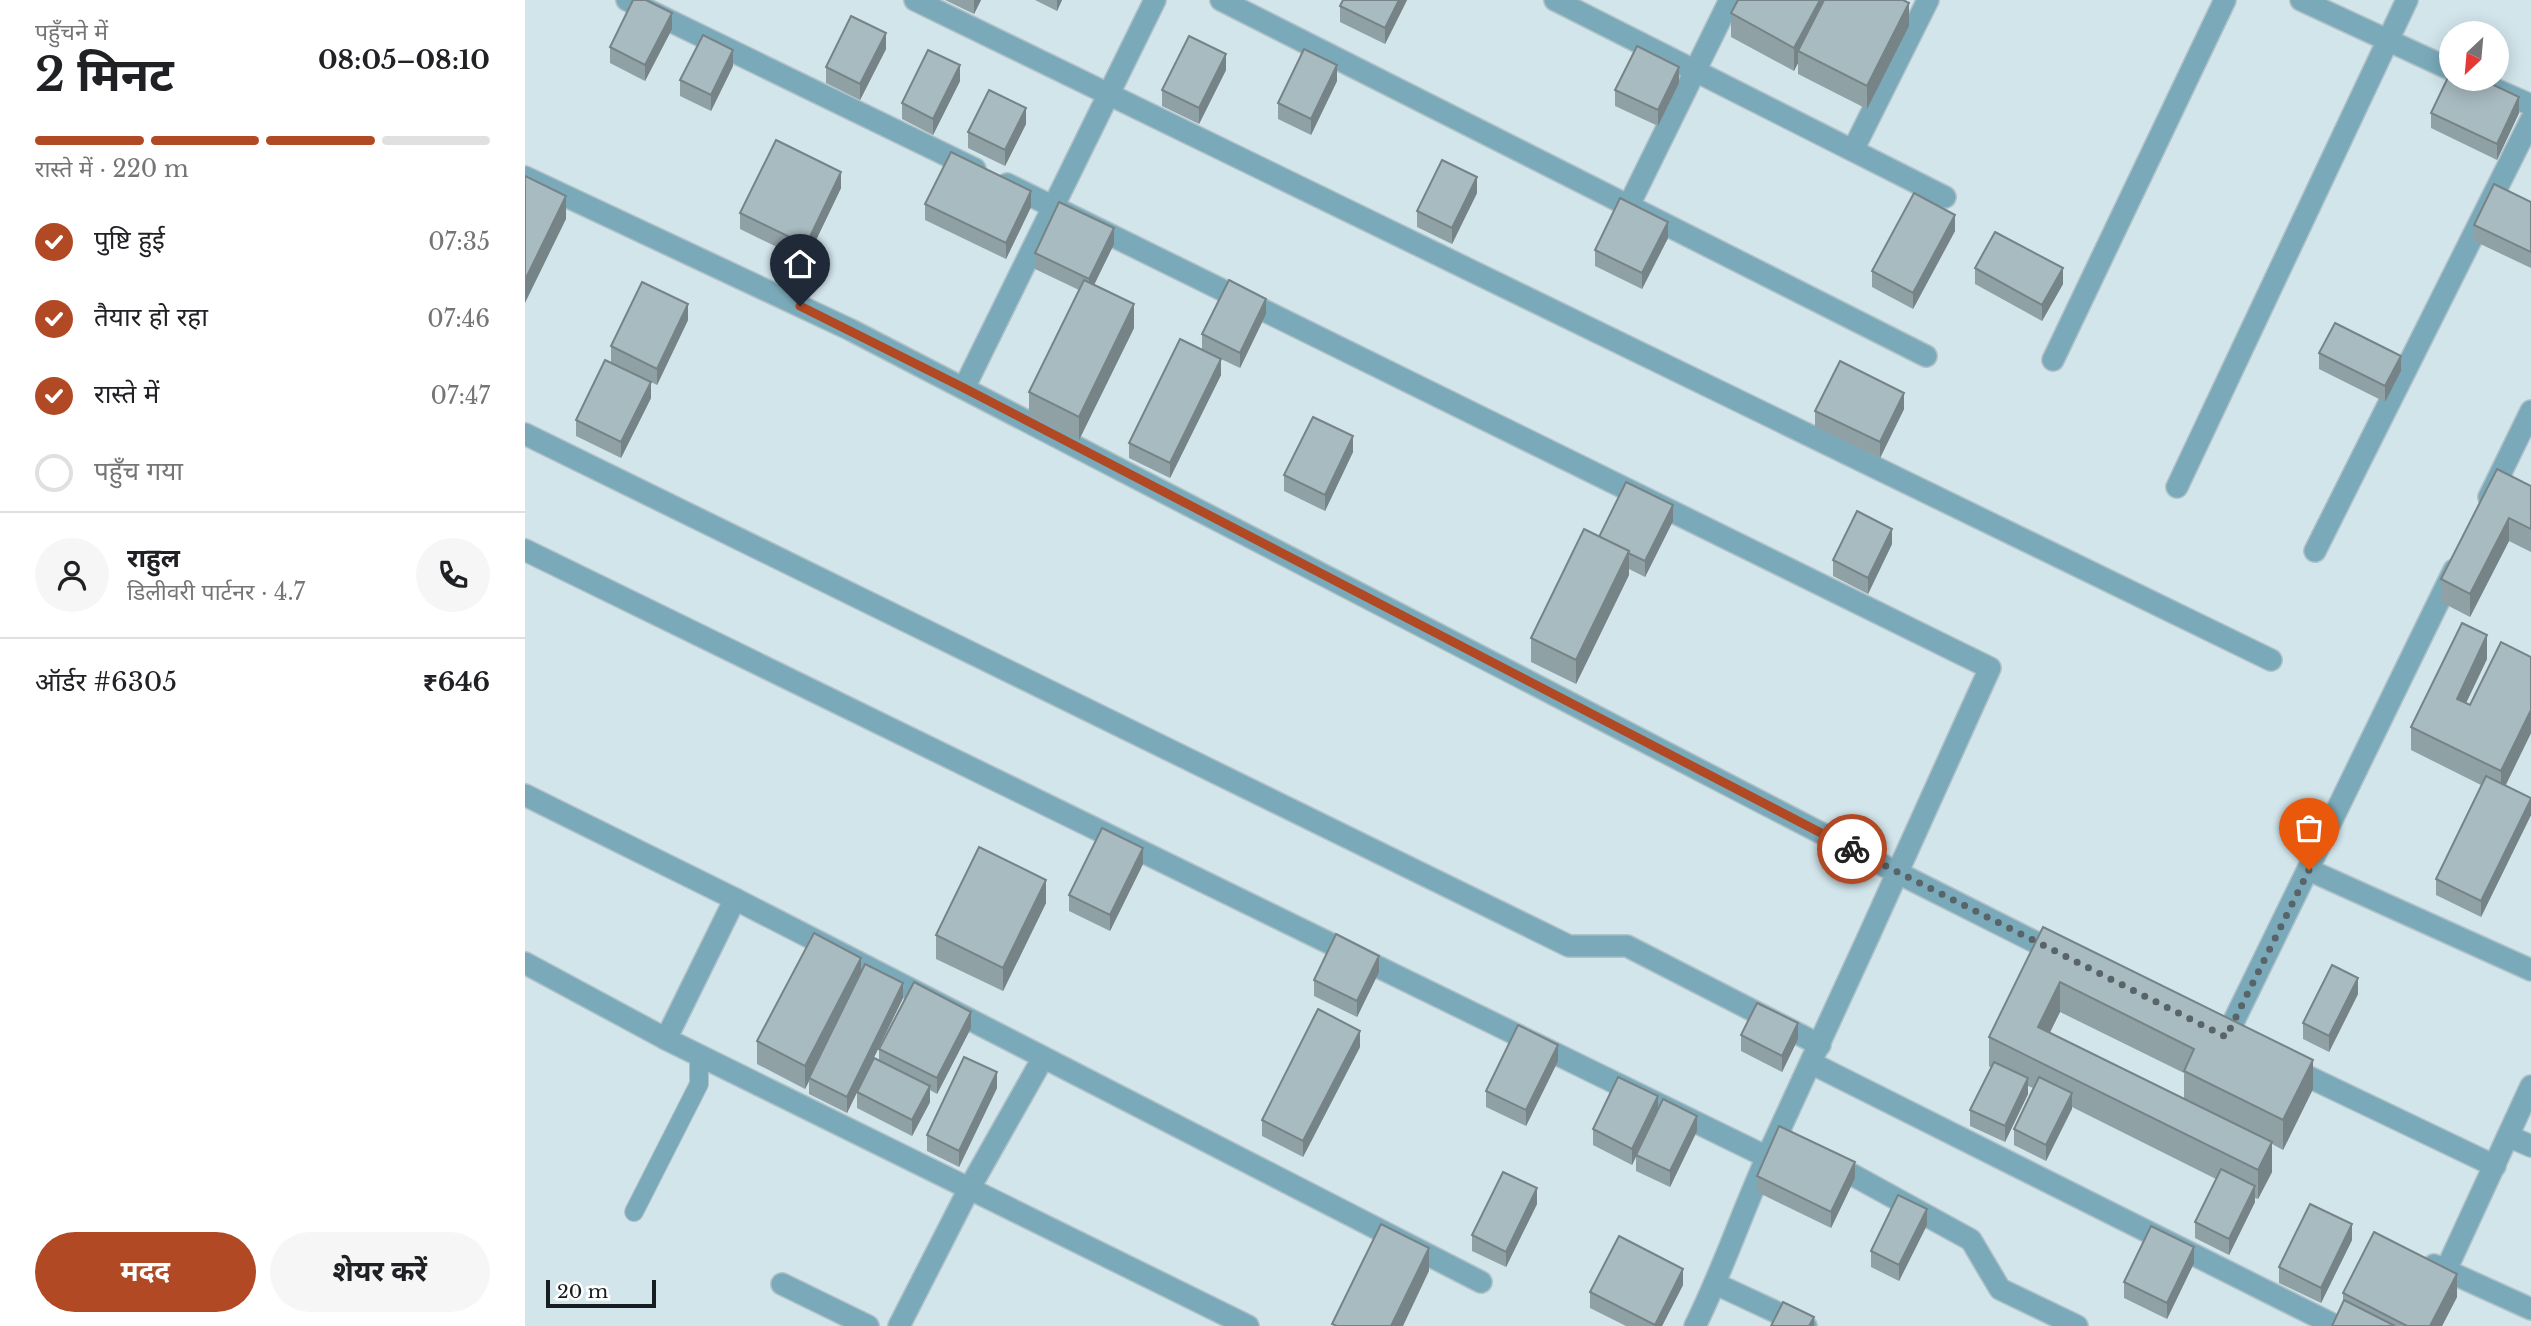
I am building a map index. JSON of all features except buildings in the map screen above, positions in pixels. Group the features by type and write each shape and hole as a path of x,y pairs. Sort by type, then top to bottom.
{"street":[{"path":"627,0 1990,668 1816,1054 1784,1138 1767,1157 1716,1284 1695,1326"},
{"path":"915,0 2271,660"},
{"path":"964,388 1155,0"},
{"path":"1221,0 1926,356"},
{"path":"1555,0 1696,69 1945,198"},
{"path":"1629,205 1730,0"},
{"path":"1853,150 1928,0"},
{"path":"2053,360 2225,0"},
{"path":"2301,0 2439,64"},
{"path":"2177,487 2407,0"},
{"path":"2499,91 2531,105"},
{"path":"2315,551 2531,120"},
{"path":"525,177 851,330 1898,873 2080,964"},
{"path":"2483,510 2531,411"},
{"path":"525,434 1569,946 1627,946 1816,1054 2330,1323 2328,1326"},
{"path":"2250,1049 2220,1034 2309,870 2465,547"},
{"path":"525,550 1767,1157"},
{"path":"525,795 735,899 1481,1282"},
{"path":"2309,870 2531,970"},
{"path":"666,1039 735,899"},
{"path":"525,963 699,1056 1248,1326"},
{"path":"899,1326 969,1189 1043,1058"},
{"path":"2275,1061 2495,1166"},
{"path":"2446,1270 2531,1086"},
{"path":"2508,1136 2531,1146"},
{"path":"1814,1154 1971,1240 2000,1289 2077,1326"},
{"path":"2419,1258 2531,1309"},
{"path":"782,1283 868,1326"},
{"path":"1716,1284 1806,1326"}],"lane":[{"path":"634,1212 699,1084 699,1056"}],"way so far":[{"path":"1852,849 2226,1037 2309,870"}],"route":[{"path":"800,306 964,388 1852,849"}]}
